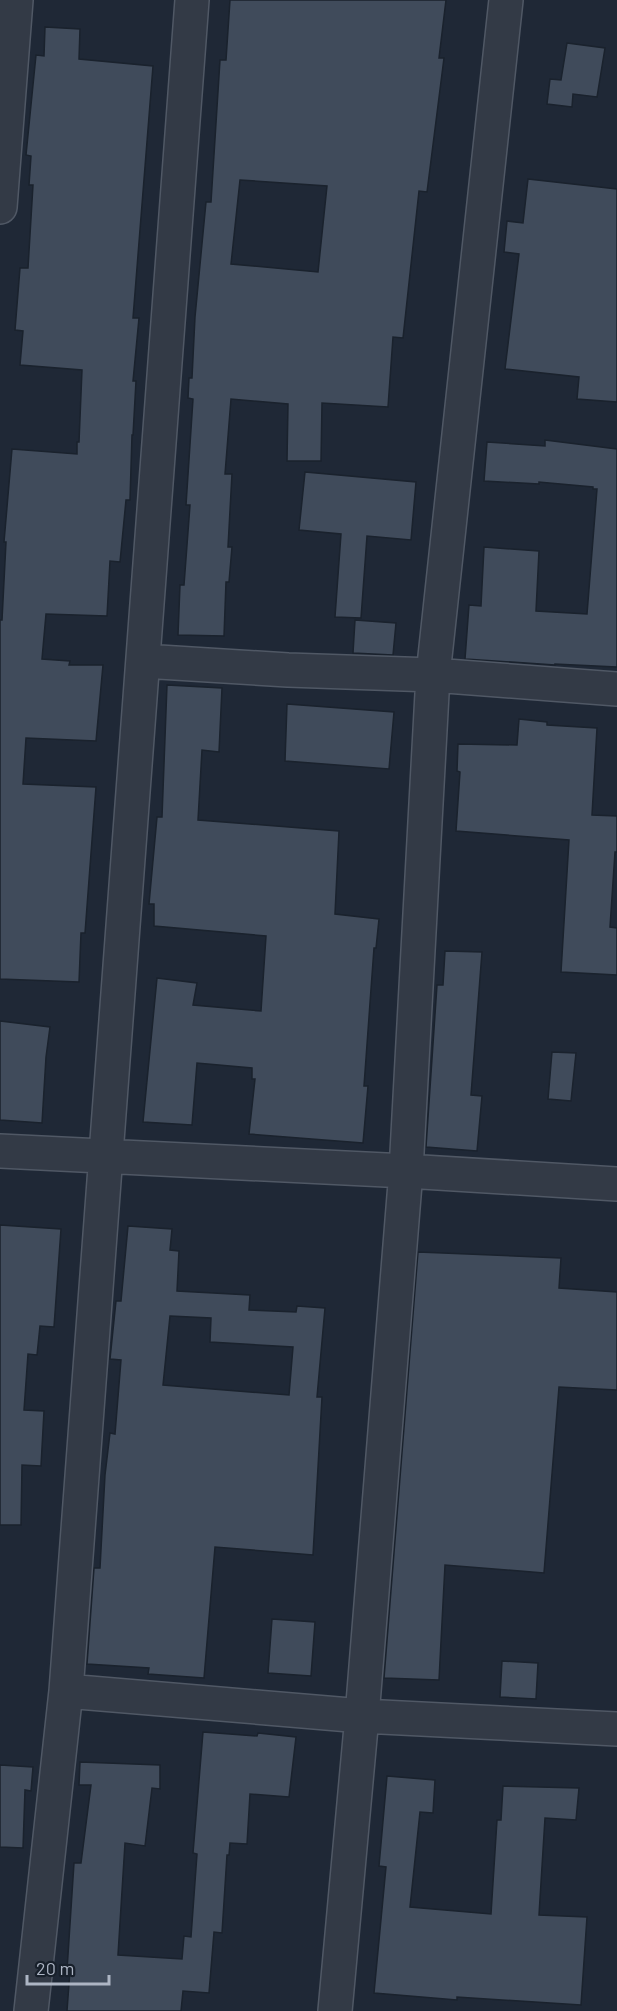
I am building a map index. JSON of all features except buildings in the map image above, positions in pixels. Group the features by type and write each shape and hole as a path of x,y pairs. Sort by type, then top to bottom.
{"street":[{"path":"0,207 16,0"},
{"path":"32,2011 66,1691 192,0"},
{"path":"335,2011 362,1716 406,1171 433,675 506,0"},
{"path":"143,661 288,670 433,675 617,688"},
{"path":"0,1151 617,1184"},
{"path":"66,1691 362,1716 617,1729"}]}
